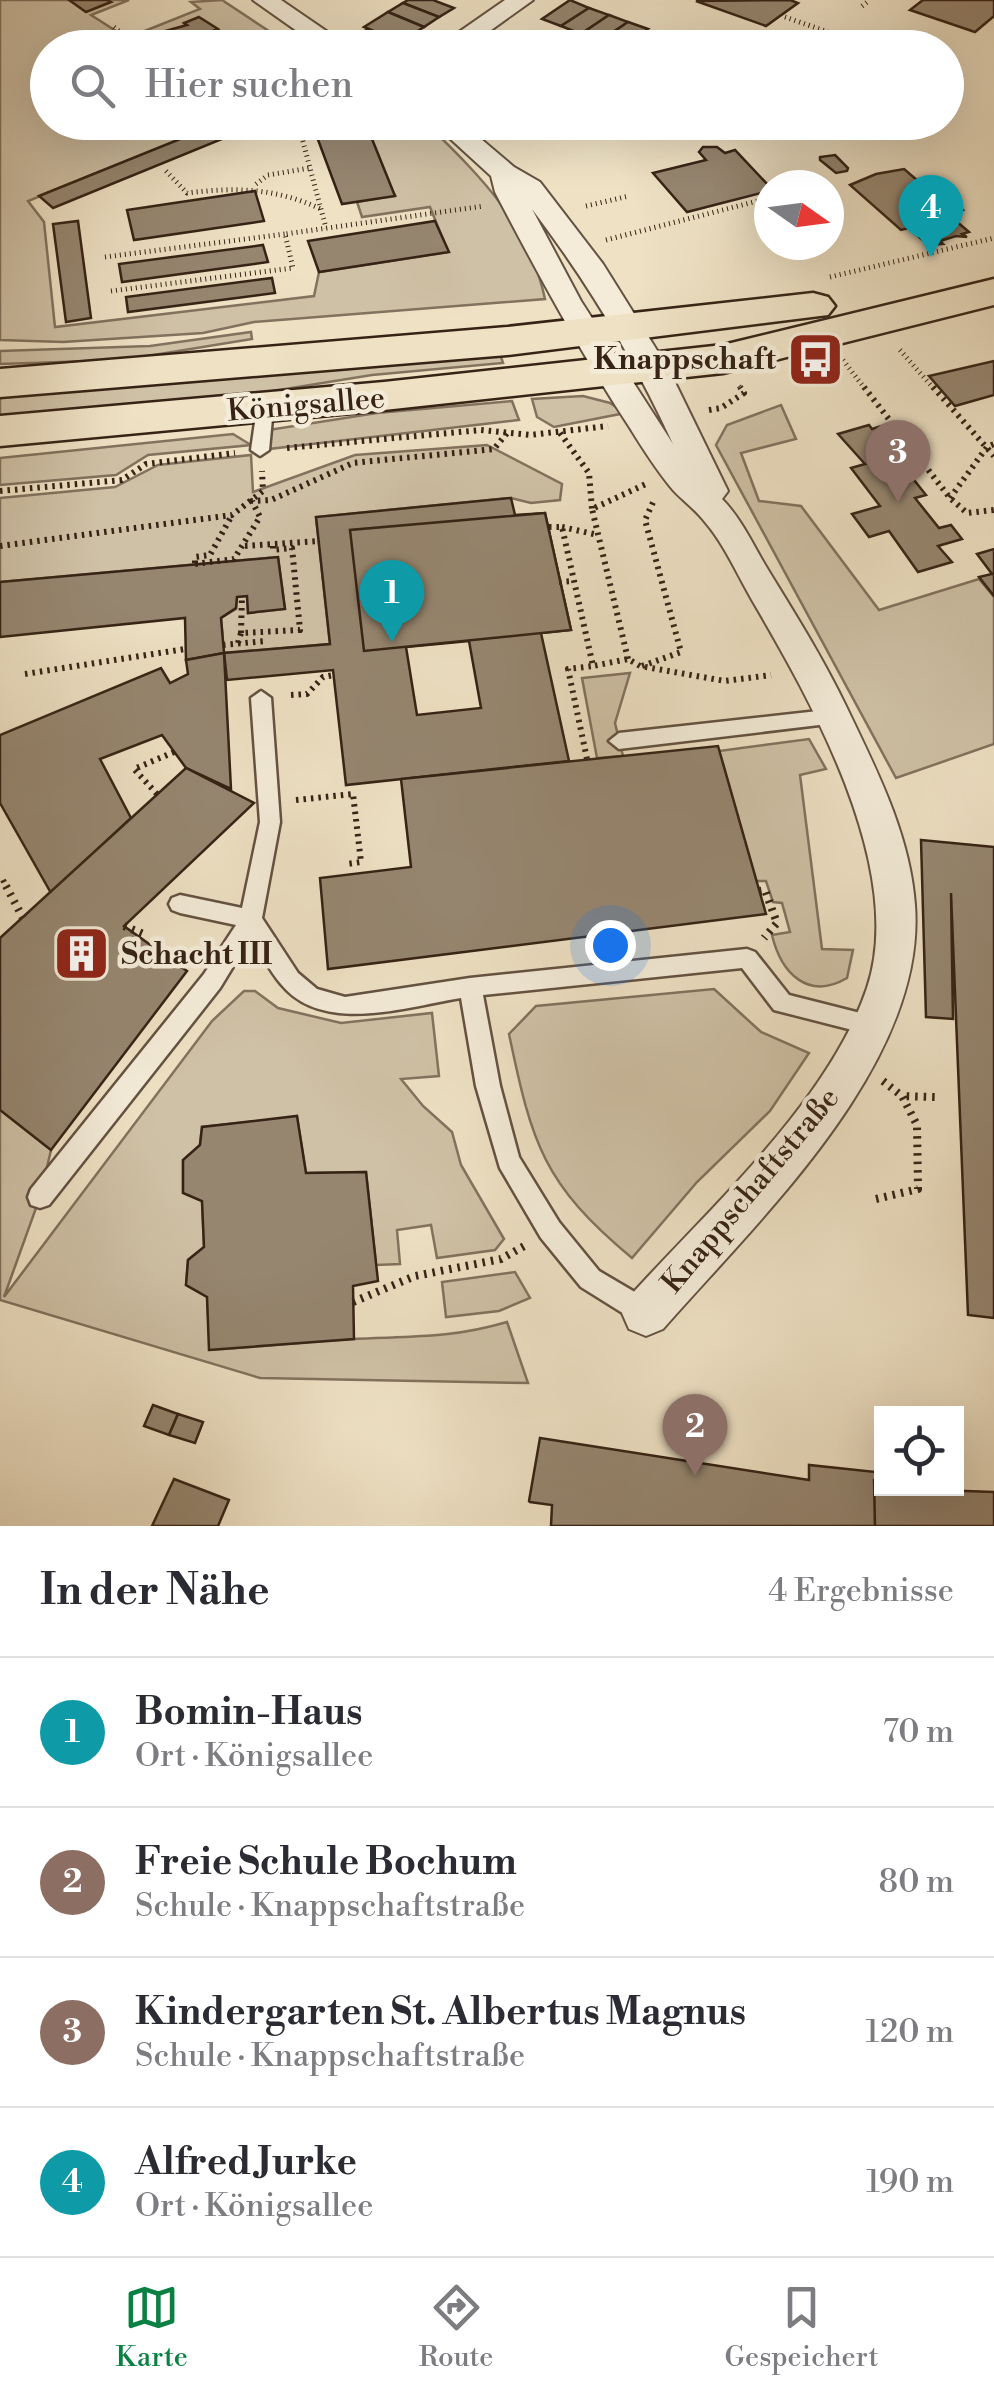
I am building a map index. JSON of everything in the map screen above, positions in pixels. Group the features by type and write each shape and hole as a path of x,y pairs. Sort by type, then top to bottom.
{"main road":[{"name":"Königsallee","path":"0,383 609,331 825,304 994,264"},
{"name":"Königsallee","path":"0,432 262,429 724,359 994,292"}],"street":[{"path":"265,0 311,30"},
{"path":"475,30 521,0"},
{"path":"466,140 504,173 530,188 557,220 612,297 609,331 632,370"},
{"path":"504,173 509,192 567,302 609,331 632,370"},
{"name":"Knappschaftstraße","path":"632,370 675,417 710,484 719,516"},
{"name":"Knappschaftstraße","path":"632,370 642,423 682,480 719,516 776,606 836,716 869,794 888,861 894,905 894,948 888,988 842,1083 798,1142 646,1313"}],"lane":[{"path":"40,1196 212,981 251,919 270,822 261,698"},
{"path":"620,741 836,716"},
{"path":"180,904 251,919 290,980 310,996 345,1007 470,987 747,958 782,1003 872,1024"},
{"path":"470,987 488,1086 508,1160 550,1230 590,1279 646,1313"}],"path":[{"path":"862,6 870,0"},
{"path":"785,18 822,30"},
{"path":"114,27 118,30"},
{"path":"303,140 326,228"},
{"path":"255,185 268,175 310,168"},
{"path":"166,172 187,193 255,185 321,209"},
{"path":"586,206 629,196"},
{"path":"605,240 754,202"},
{"path":"106,257 485,206"},
{"path":"110,291 292,268 285,234"},
{"path":"820,279 994,238"},
{"path":"877,322 991,446 994,456"},
{"path":"675,417 721,408 744,393 724,359"},
{"path":"842,359 950,498 967,513 994,510"},
{"path":"0,492 122,480 146,464 262,429 507,433 642,423"},
{"path":"559,432 589,473 592,510 628,659"},
{"path":"252,501 271,500 354,463 494,449 507,433"},
{"path":"950,498 991,446"},
{"path":"252,501 260,517 234,558 195,564 195,557 210,554 232,515 263,491"},
{"path":"592,510 626,494"},
{"path":"0,546 232,515"},
{"path":"640,666 681,652 645,520"},
{"path":"549,527 598,535"},
{"path":"562,527 592,666"},
{"path":"551,542 565,540"},
{"path":"244,546 318,541"},
{"path":"241,633 300,630 292,548 273,550 273,544"},
{"path":"559,582 574,582"},
{"path":"238,644 242,596"},
{"path":"565,607 579,605"},
{"path":"224,645 266,641"},
{"path":"25,674 185,649"},
{"path":"587,759 568,669 628,659 640,666 725,681 781,674"},
{"path":"261,698 307,694 323,677 334,675"},
{"path":"157,794 134,769 174,752"},
{"path":"270,803 353,794 360,862 347,864"},
{"path":"4,880 23,918"},
{"path":"759,891 765,890 777,923"},
{"path":"124,926 146,936"},
{"path":"876,1198 918,1189 917,1125 902,1096 881,1079"},
{"path":"902,1096 935,1098"},
{"path":"353,1302 415,1276 502,1259"}],"shaded area":[{"path":"0,0 129,0 91,15 114,30 30,30 30,140 180,140 28,201 44,222 55,327 314,296 319,272 448,252 430,207 362,217 357,202 395,195 361,140 443,140 483,182 514,224 527,247 545,299 254,322 203,333 63,342 0,340"},
{"path":"222,0 267,30 147,30 200,9 191,2"},
{"path":"251,332 252,339 123,360 0,364 0,351 150,346"},
{"path":"500,354 503,363 372,375 223,399 0,419 0,397"},
{"path":"583,396 610,403 625,413 554,427 537,417 532,399"},
{"path":"512,401 519,420 260,450 262,431 377,413"},
{"path":"781,405 796,439 741,453 759,501 801,506 879,610 979,579 994,597 994,744 896,778 716,445 727,425"},
{"path":"233,434 251,445 148,455 116,475 0,485 0,458"},
{"path":"487,445 562,484 560,500 531,503 511,498 316,517 330,644 224,653 221,618 236,609 237,597 247,596 248,613 285,609 278,557 0,582 0,498 115,487 158,465 251,455 253,492 355,455"},
{"path":"630,673 615,723 623,756 597,758 582,678"},
{"path":"809,739 826,769 800,775 822,949 853,950 847,978 820,986 798,979 776,949 772,935 790,932 782,903 773,902 766,881 756,881 719,751"},
{"path":"714,989 761,1032 809,1053 770,1111 697,1182 632,1258 578,1207 546,1160 525,1105 509,1034 536,1006"},
{"path":"244,991 255,991 278,1008 341,1023 432,1013 439,1076 401,1079 452,1132 461,1165 504,1239 495,1250 437,1258 431,1225 397,1230 400,1264 376,1265 366,1172 306,1173 297,1117 202,1127 200,1145 183,1160 183,1193 202,1201 204,1247 188,1260 186,1285 207,1297 210,1350 448,1334 507,1322 528,1383 260,1378 0,1300 0,1110 51,1150 40,1197 4,1297 212,1021"},
{"path":"515,1272 530,1298 499,1311 446,1317 442,1282"}],"building":[{"path":"69,0 107,0 111,2 86,12"},
{"path":"433,0 454,8 439,17 403,3"},
{"path":"570,0 589,8 561,26 542,19"},
{"path":"923,0 994,0 994,16 975,32 910,10"},
{"path":"696,1 798,3 766,26"},
{"path":"403,3 439,17 424,27 388,12"},
{"path":"589,8 609,15 587,30 561,26"},
{"path":"388,12 424,27 371,30 364,27"},
{"path":"609,15 628,22 616,30 587,30"},
{"path":"199,17 218,29 169,30 187,25 184,23"},
{"path":"628,22 648,29 647,30 616,30"},
{"path":"177,140 220,140 53,208 39,196"},
{"path":"318,140 372,140 395,196 342,204"},
{"path":"703,147 717,147 725,153 735,150 754,170 754,195 687,212 653,173 706,160 699,152"},
{"path":"835,155 847,171 832,170 820,157"},
{"path":"904,169 939,199 947,196 963,210 949,215 969,232 962,234 967,237 956,236 940,241 943,244 928,245 909,228 901,230 850,185 876,174"},
{"path":"255,191 264,221 134,240 127,210"},
{"path":"78,221 91,318 66,322 53,224"},
{"path":"435,221 449,252 319,272 308,241"},
{"path":"263,245 268,262 122,282 119,264"},
{"path":"272,278 275,293 128,312 126,297"},
{"path":"994,361 994,395 955,406 929,376"},
{"path":"869,425 872,429 885,425 908,453 895,456 926,495 915,498 939,528 951,525 962,539 938,546 952,562 918,572 889,531 869,537 852,514 880,506 851,468 865,464 838,434"},
{"path":"511,498 515,515 545,513 571,630 541,633 569,761 346,785 333,670 227,680 224,653 330,644 316,517","holes":["469,641 481,708 417,715 406,647"]},
{"path":"545,513 571,630 364,651 350,530"},
{"path":"994,549 994,596 979,577 992,574 977,554"},
{"path":"278,557 285,609 248,613 247,596 237,597 236,608 221,618 224,653 186,660 185,618 0,637 0,582"},
{"name":"Schacht III","path":"224,653 231,789 186,768 162,735 100,759 131,818 51,893 0,803 0,735 161,668 170,683 188,674 186,660"},
{"path":"718,746 766,914 328,969 320,878 411,867 401,779"},
{"name":"Schacht III","path":"186,768 254,803 124,926 187,971 51,1150 0,1110 0,938"},
{"path":"921,840 994,847 994,1318 968,1315 951,893 953,1019 926,1017"},
{"path":"297,1116 306,1173 366,1172 378,1281 353,1286 354,1339 209,1350 207,1297 186,1285 188,1260 204,1247 202,1201 183,1193 183,1160 200,1145 202,1127"},
{"path":"153,1405 178,1414 169,1435 144,1426"},
{"path":"178,1414 203,1422 195,1443 169,1435"},
{"path":"540,1438 809,1480 809,1465 874,1472 875,1526 551,1526 552,1505 529,1501"},
{"path":"174,1479 229,1500 218,1526 152,1526"},
{"path":"994,1492 994,1526 875,1526 874,1496"}],"place":[{"name":"Alfred Jurke","path":"931,257"},
{"name":"Knappschaft","path":"815,359"},
{"name":"Kindergarten St. Albertus Magnus","path":"898,502"},
{"name":"Bomin-Haus","path":"392,642"},
{"name":"Schacht III","path":"82,954"},
{"name":"Freie Schule Bochum","path":"695,1476"}]}
